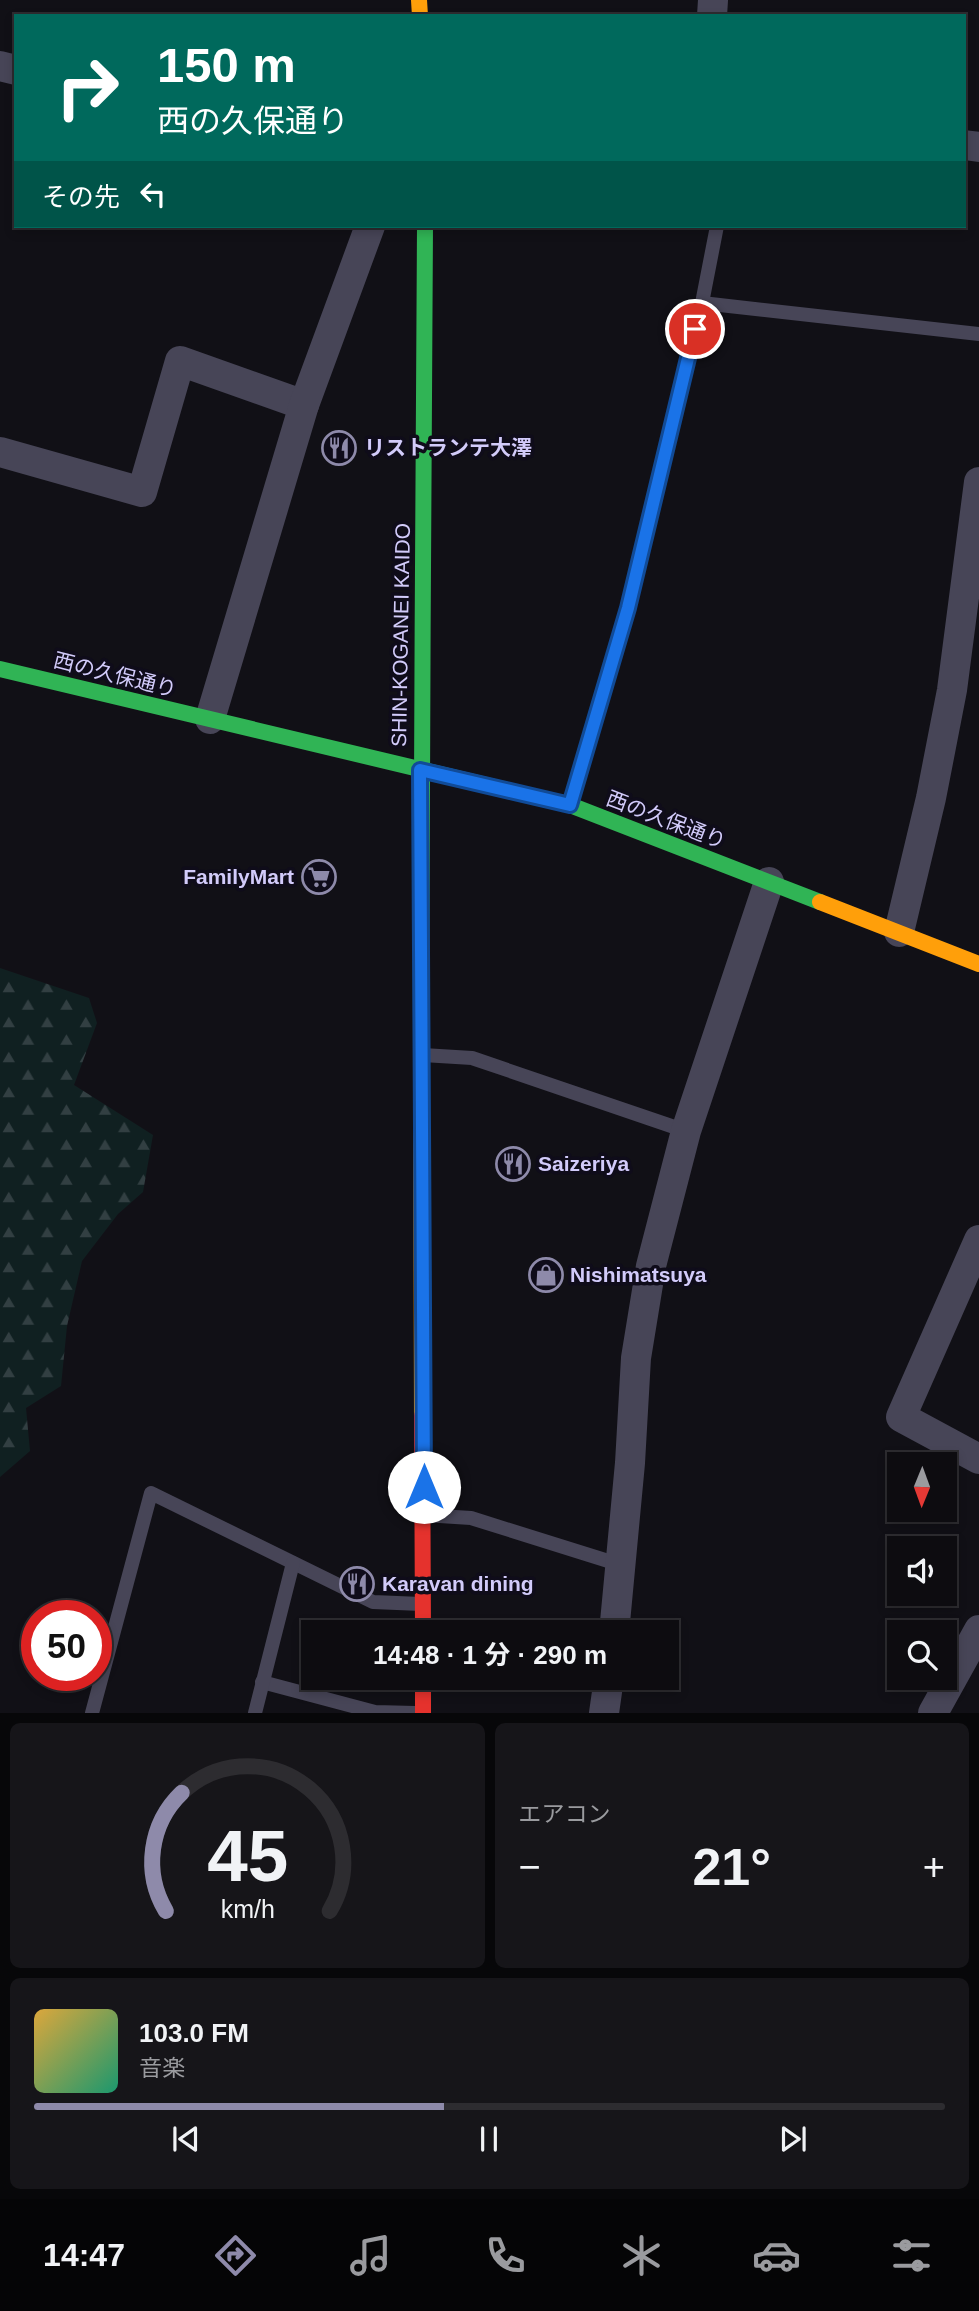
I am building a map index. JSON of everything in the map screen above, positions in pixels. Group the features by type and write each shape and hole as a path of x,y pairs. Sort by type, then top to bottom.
{"main road":[{"name":"SHIN-KOGANEI KAIDO","path":"423,1620 420,770 425,488 425,228"},
{"name":"西の久保通り","path":"0,669 570,805 979,964"},
{"path":"423,1690 423,1713"}],"street":[{"path":"210,719 304,405 369,228"},
{"path":"0,452 142,492 180,361 304,405"},
{"path":"899,932 931,798 952,691 979,482"},
{"path":"615,1620 636,1358 651,1266 686,1131 769,882"},
{"path":"979,1240 901,1417 979,1459"},
{"path":"933,1713 979,1630"},
{"path":"604,1713 607,1690"}],"lane":[{"path":"570,805 628,608 702,303 716,228"},
{"path":"702,303 979,334"},
{"path":"422,1055 472,1058 686,1131"},
{"path":"93,1713 150,1493 373,1602 423,1604"},
{"path":"424,1515 471,1518 621,1564"},
{"path":"255,1713 293,1563"},
{"path":"262,1682 375,1712 415,1713"}],"green space":[{"path":"0,968 89,998 97,1023 74,1085 153,1135 143,1192 118,1214 82,1261 67,1326 61,1386 26,1408 30,1451 0,1477"}],"traffic: fast":[{"path":"421,1037 425,228"},
{"path":"0,669 570,805 820,902"}],"traffic: slow":[{"path":"419,0 420,14"},
{"path":"820,902 979,964"},
{"path":"421,1037 422,1416"}],"traffic: jam":[{"path":"422,1416 423,1620"},
{"path":"423,1690 423,1713"}],"place":[{"name":"リストランテ大澤","path":"339,448"},
{"name":"FamilyMart","path":"319,877"},
{"name":"Saizeriya","path":"513,1164"},
{"name":"Nishimatsuya","path":"546,1275"},
{"name":"Karavan dining","path":"357,1584"}],"route":[{"path":"424,1487 420,770 570,805 628,608 695,329"}]}
